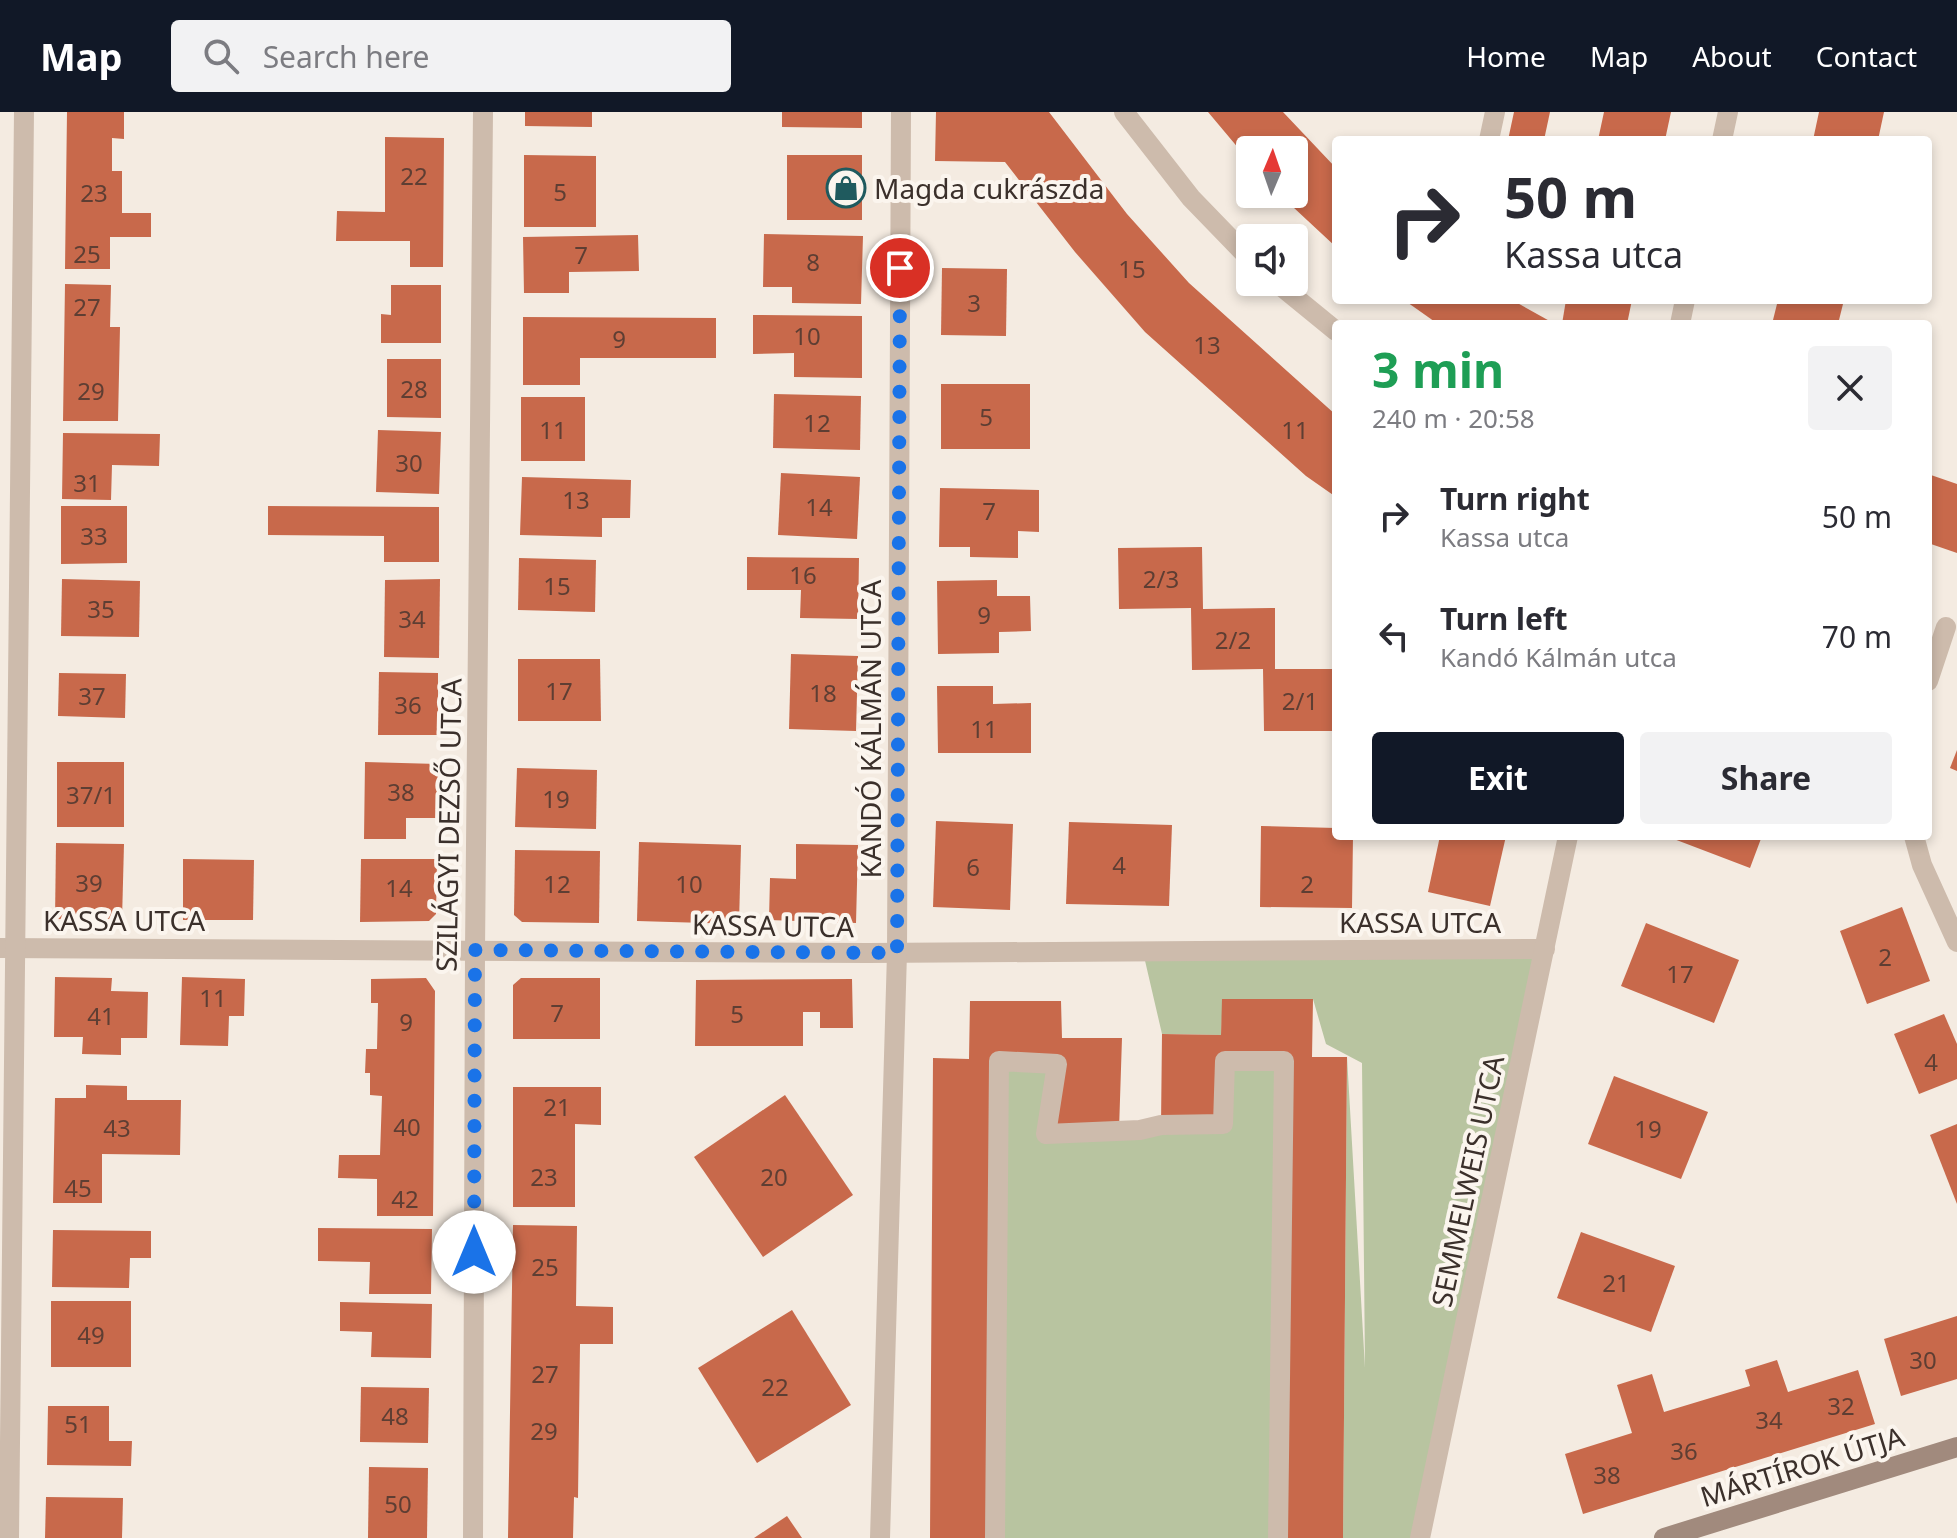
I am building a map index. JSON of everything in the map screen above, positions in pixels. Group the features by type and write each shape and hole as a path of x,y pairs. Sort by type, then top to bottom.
{"street":[{"path":"9,1538 8,948 24,112"},
{"name":"SZILÁGYI DEZSŐ UTCA","path":"473,1538 483,112"},
{"name":"KANDÓ KÁLMÁN UTCA","path":"880,1538 897,953 901,112"},
{"path":"1124,112 1191,198 1236,245"},
{"path":"1490,136 1495,112"},
{"path":"1723,136 1728,112"},
{"path":"1293,296 1332,328"},
{"path":"1932,667 1944,626"},
{"name":"SEMMELWEIS UTCA","path":"1420,1538 1567,840"},
{"path":"1915,840 1922,865 1957,942"},
{"name":"KASSA UTCA","path":"8,948 897,953 1545,949"},
{"path":"995,1538 999,1061 1057,1064 1046,1134 1140,1130 1161,1125 1223,1124 1225,1061 1284,1061 1278,1538"},
{"name":"MÁRTÍROK ÚTJA","path":"1664,1538 1957,1447"}],"green space":[{"path":"1545,949 1420,1538 1343,1538 1347,1057 1365,1368 1362,1063 1326,1044 1313,999 1223,999 1221,1035 1162,1034 1143,952"},
{"path":"999,1061 1057,1064 1046,1133 1222,1124 1225,1061 1284,1061 1278,1538 995,1538"}],"building":[{"path":"67,112 124,112 124,139 112,138 112,171 122,171 122,213 151,213 151,237 110,237 110,269 65,269"},
{"path":"525,112 592,112 592,127 525,126"},
{"path":"782,112 862,112 862,128 782,127"},
{"path":"936,112 1049,112 1127,214 1189,283 1332,411 1332,494 1306,476 1145,332 1075,252 1005,162 935,161"},
{"path":"1208,112 1283,112 1306,136 1236,136 1236,145"},
{"path":"1514,112 1550,112 1545,136 1509,136"},
{"path":"1604,112 1671,112 1666,136 1599,136"},
{"path":"1819,112 1884,112 1879,136 1814,136"},
{"path":"385,137 444,138 443,267 410,267 410,241 336,241 337,211 385,212"},
{"path":"1308,138 1332,164 1332,243 1294,208 1308,208"},
{"path":"524,155 596,156 596,227 524,227"},
{"path":"787,155 862,155 862,220 787,220"},
{"path":"764,234 863,236 861,304 792,303 792,287 763,287"},
{"path":"638,235 639,271 569,272 569,293 524,293 523,237"},
{"path":"942,268 1007,269 1006,336 941,335"},
{"path":"65,284 111,285 110,327 120,327 118,421 63,421"},
{"path":"391,285 441,285 441,343 381,343 381,314 391,315"},
{"path":"1410,304 1519,304 1548,320 1432,320"},
{"path":"1565,304 1631,304 1628,320 1563,320"},
{"path":"1777,304 1843,304 1839,320 1773,320"},
{"path":"753,315 862,316 862,378 794,377 794,353 753,354"},
{"path":"523,317 716,318 716,358 580,358 580,385 523,385"},
{"path":"387,359 441,359 441,418 387,417"},
{"path":"941,384 1030,384 1030,449 941,449"},
{"path":"774,394 861,396 860,450 773,448"},
{"path":"521,397 585,397 585,461 521,461"},
{"path":"378,430 441,432 439,494 376,492"},
{"path":"63,433 160,434 159,466 112,465 111,500 62,499"},
{"path":"781,473 860,477 857,539 778,535"},
{"path":"1932,475 1957,484 1957,553 1932,544"},
{"path":"522,477 631,480 630,518 602,518 602,537 520,535"},
{"path":"940,488 1039,490 1039,532 1018,531 1018,558 970,557 970,547 939,547"},
{"path":"61,506 127,506 127,563 61,564"},
{"path":"268,506 439,507 439,562 384,562 384,536 268,535"},
{"path":"1202,547 1203,609 1275,608 1275,669 1332,669 1332,731 1264,731 1263,669 1192,670 1191,608 1119,609 1118,548"},
{"path":"747,557 859,558 858,619 800,618 801,590 747,590"},
{"path":"519,558 596,560 595,612 518,610"},
{"path":"62,579 140,581 139,637 61,636"},
{"path":"440,579 439,658 384,657 385,580"},
{"path":"997,580 997,596 1030,596 1031,631 999,632 999,653 938,654 937,581"},
{"path":"791,654 858,656 856,731 789,729"},
{"path":"518,659 600,659 601,721 518,721"},
{"path":"379,672 438,673 438,735 378,735"},
{"path":"59,673 126,674 125,718 58,716"},
{"path":"937,686 993,686 993,704 1031,703 1031,753 938,753"},
{"path":"1957,750 1957,771 1950,768"},
{"path":"57,762 124,762 124,827 57,827"},
{"path":"365,762 438,764 437,818 406,818 406,839 364,839"},
{"path":"517,768 597,770 596,829 515,827"},
{"path":"936,821 1013,824 1010,910 933,907"},
{"path":"1069,822 1172,825 1169,906 1066,904"},
{"path":"1261,826 1332,828 1332,840 1353,840 1352,908 1260,907"},
{"path":"1439,840 1505,840 1490,906 1428,892"},
{"path":"1676,840 1760,840 1750,868"},
{"path":"639,842 741,845 739,924 637,921"},
{"path":"56,843 124,844 122,920 55,919"},
{"path":"796,844 858,845 856,923 769,920 770,878 796,879"},
{"path":"515,850 600,851 599,923 522,922 514,915"},
{"path":"183,859 254,860 253,920 183,920"},
{"path":"361,859 437,859 436,914 429,921 360,922"},
{"path":"1902,907 1930,981 1867,1004 1840,931"},
{"path":"1646,923 1739,960 1714,1023 1621,986"},
{"path":"55,977 112,978 111,991 148,992 147,1038 121,1038 121,1055 82,1054 83,1037 54,1037"},
{"path":"182,977 245,979 244,1016 229,1016 228,1046 180,1045"},
{"path":"426,978 435,991 433,1216 377,1216 377,1179 338,1178 339,1155 380,1155 382,1096 370,1095 370,1073 365,1073 366,1049 377,1049 378,1003 371,1003 371,979"},
{"path":"521,978 600,978 600,1039 513,1039 513,985"},
{"path":"852,979 853,1028 820,1028 820,1012 803,1012 803,1046 695,1046 696,980"},
{"path":"1222,999 1313,999 1312,1057 1347,1057 1343,1538 1278,1538 1284,1061 1225,1061 1223,1124 1161,1125 1162,1034 1221,1035"},
{"path":"970,1001 1061,1001 1062,1038 1122,1038 1119,1130 1057,1128 1057,1064 999,1061 995,1538 930,1538 933,1058 969,1059"},
{"path":"1944,1014 1957,1044 1957,1079 1919,1094 1894,1034"},
{"path":"1614,1076 1708,1112 1681,1179 1588,1144"},
{"path":"86,1085 127,1086 127,1100 181,1100 180,1155 102,1154 102,1203 53,1203 55,1098 86,1098"},
{"path":"513,1087 601,1087 601,1125 575,1124 575,1207 513,1207"},
{"path":"785,1095 853,1195 763,1257 694,1157"},
{"path":"1957,1124 1957,1204 1930,1135"},
{"path":"513,1225 577,1226 576,1306 613,1307 613,1344 580,1344 578,1498 574,1497 573,1538 508,1538"},
{"path":"318,1228 432,1229 431,1294 369,1294 370,1262 318,1261"},
{"path":"53,1230 151,1231 151,1258 130,1258 129,1288 52,1287"},
{"path":"1581,1232 1675,1266 1651,1332 1557,1298"},
{"path":"51,1301 131,1301 131,1367 51,1367"},
{"path":"340,1302 432,1304 431,1358 371,1357 372,1332 340,1331"},
{"path":"792,1310 851,1405 757,1463 698,1368"},
{"path":"1957,1316 1957,1379 1901,1396 1884,1339"},
{"path":"1777,1360 1788,1392 1858,1370 1875,1424 1583,1514 1565,1454 1632,1433 1617,1385 1652,1374 1664,1412 1750,1386 1745,1370"},
{"path":"361,1387 429,1388 428,1443 360,1442"},
{"path":"48,1406 109,1406 109,1441 132,1441 131,1466 47,1465"},
{"path":"369,1467 428,1468 427,1538 368,1538"},
{"path":"46,1497 123,1498 122,1538 45,1538"},
{"path":"787,1516 802,1538 754,1538"}],"place":[{"name":"Magda cukrászda","path":"846,188"}],"route":[{"path":"474,1252 475,950 897,953 900,268"}]}
